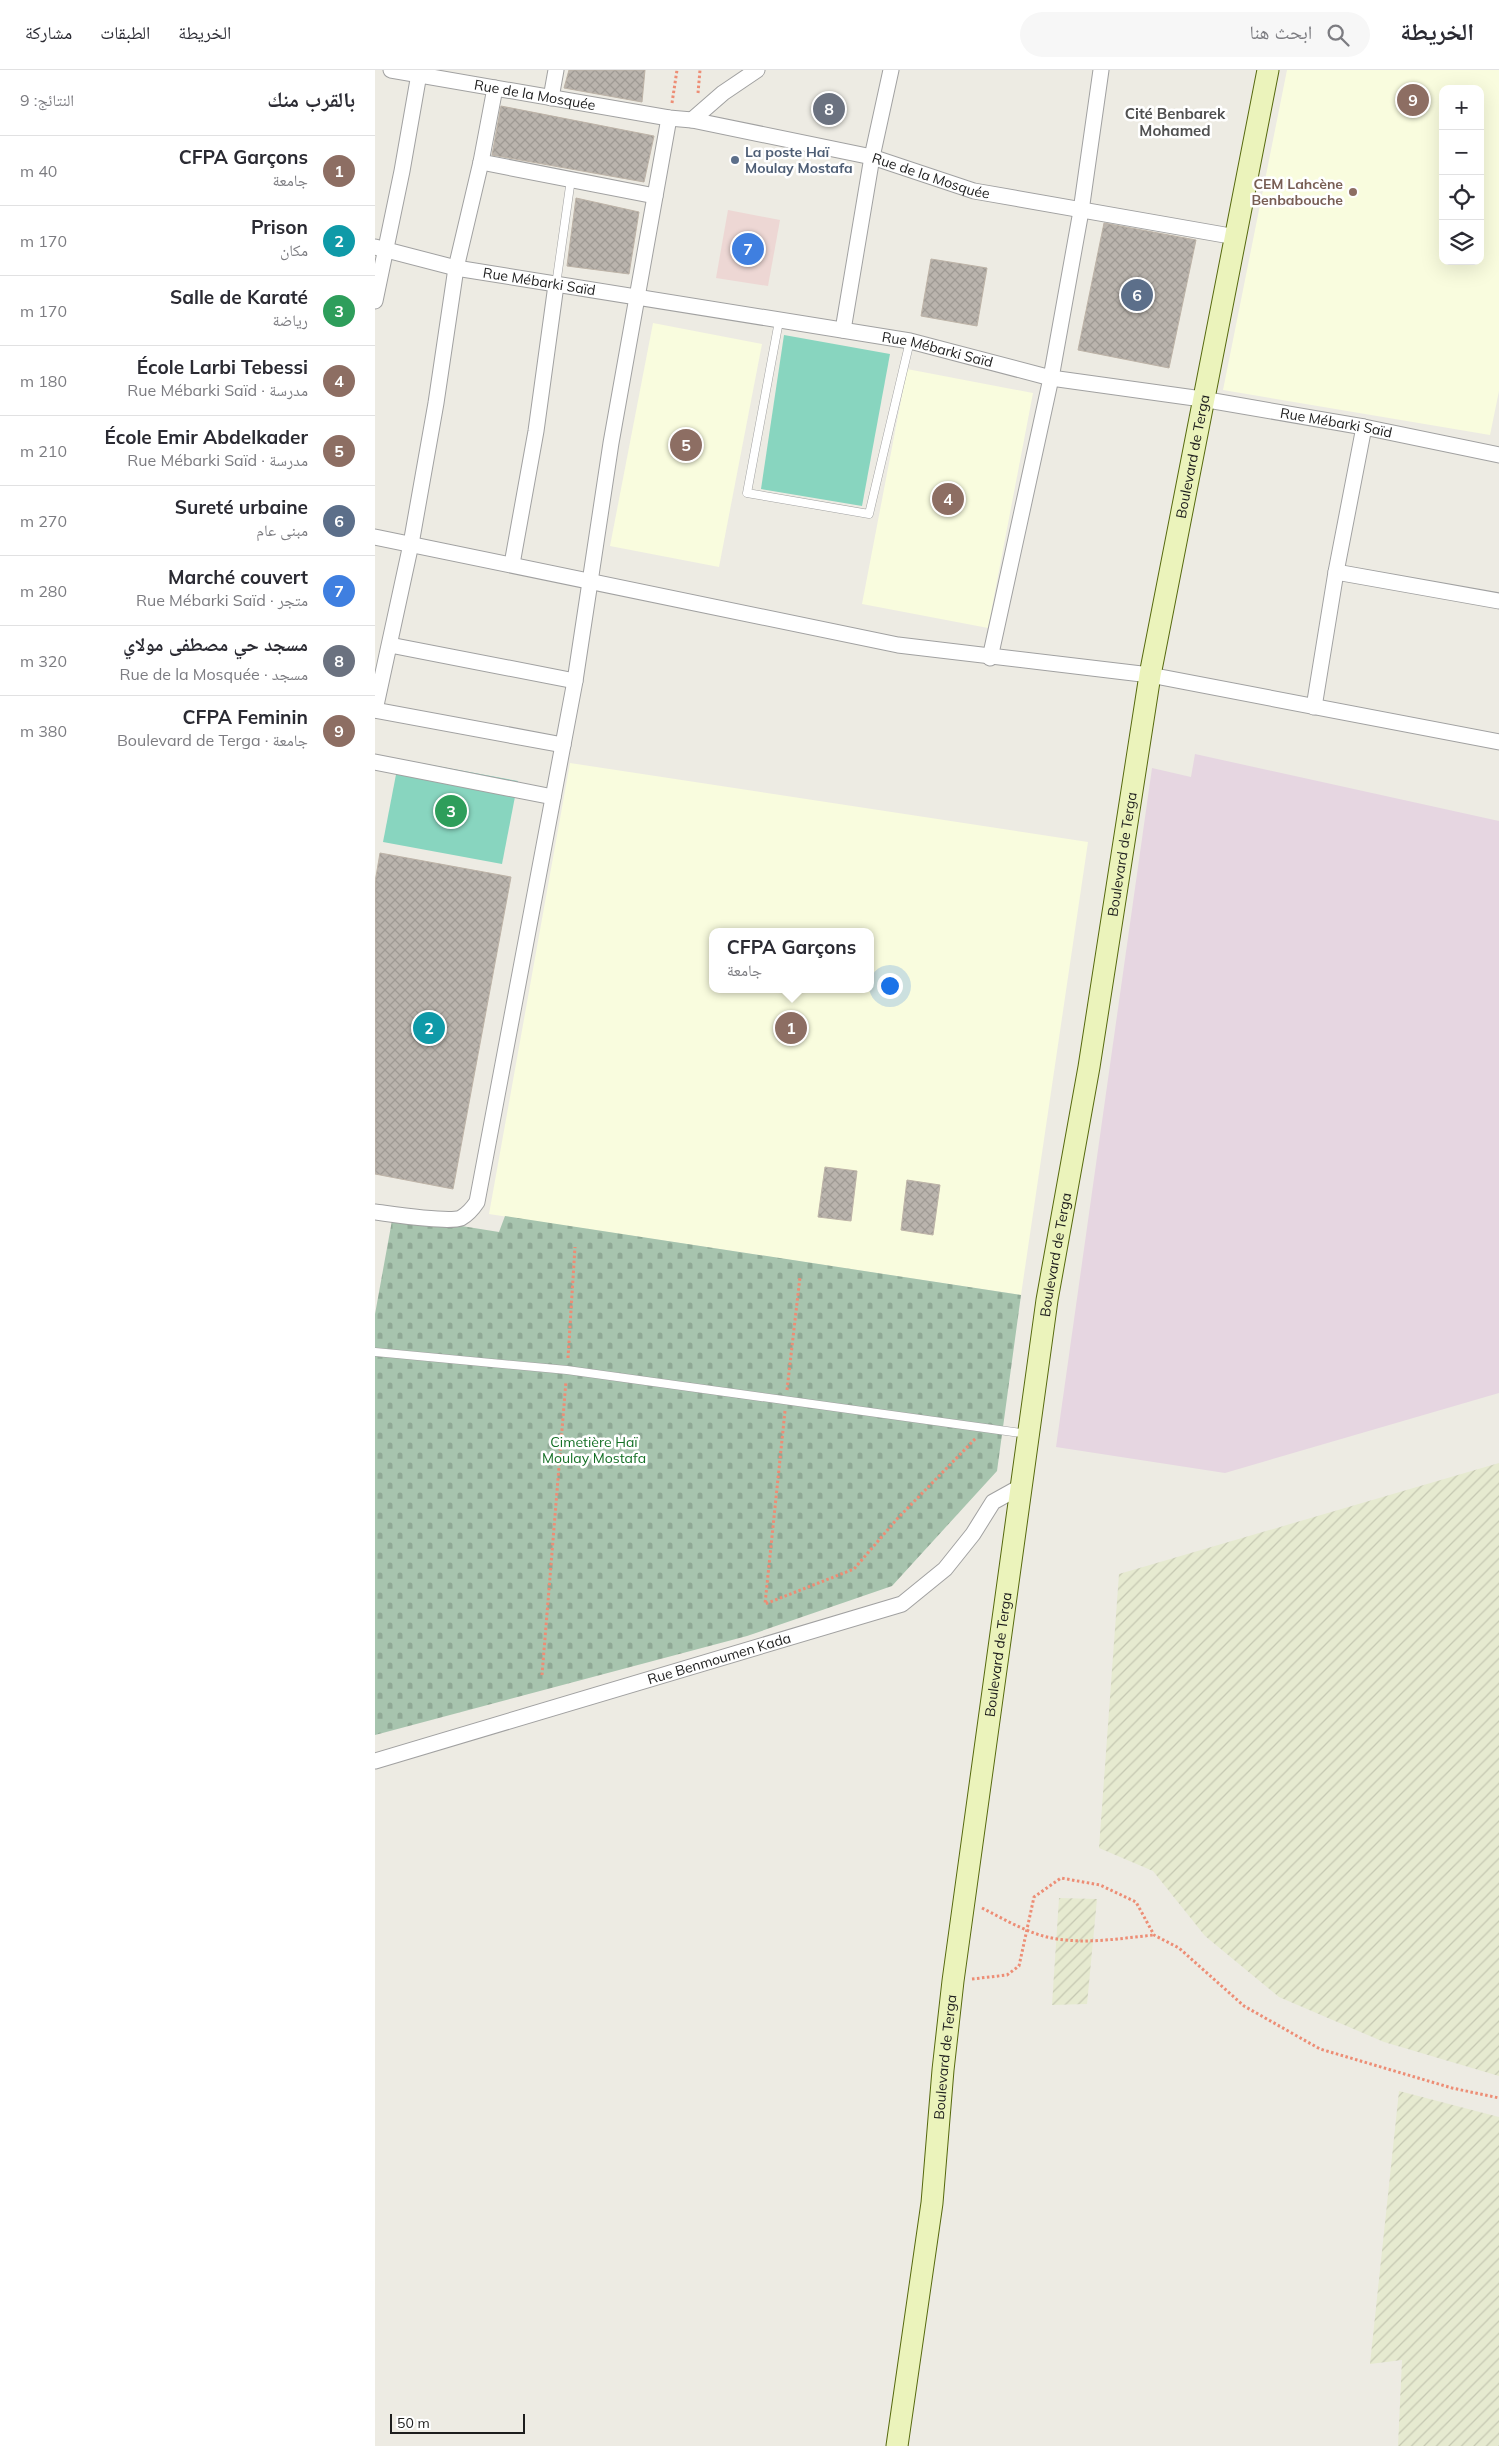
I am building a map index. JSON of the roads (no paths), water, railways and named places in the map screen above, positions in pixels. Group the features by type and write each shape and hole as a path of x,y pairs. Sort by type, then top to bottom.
{"main road":[{"name":"Boulevard de Terga","path":"897,2446 932,2203 943,2070 953,1980 1048,1290 1089,1067 1150,675 1202,399 1268,70"}],"street":[{"name":"Rue de la Mosquée","path":"391,70 669,118 692,120 871,157 973,191 1236,237"},
{"path":"551,98 556,70"},
{"path":"692,120 723,93 757,70"},
{"path":"843,330 871,157 891,70"},
{"path":"990,658 1051,378 1081,211 1101,70"},
{"path":"375,300 379,248 402,171 419,74"},
{"path":"495,88 481,162 456,268 436,403 411,544 375,710 563,745"},
{"path":"376,1216 460,1218 471,1210 477,1202 575,680 611,443 669,118"},
{"path":"481,162 655,196"},
{"name":"Rue Mébarki Saïd","path":"379,248 456,268 910,341 1051,378 1202,399 1364,427 1499,454"},
{"path":"512,564 536,431 556,285"},
{"path":"1314,707 1336,572 1364,427"},
{"path":"375,537 591,580 898,645 990,658 1150,675 1499,742"},
{"path":"1336,572 1499,601"},
{"path":"390,645 575,680"},
{"path":"375,762 553,796"},
{"name":"Rue Benmoumen Kada","path":"375,1761 902,1604 945,1570 973,1534 993,1502 1020,1487"}],"lane":[{"path":"556,285 571,179"},
{"path":"779,321 747,493 869,514 910,341"},
{"path":"375,1352 567,1370 1029,1434"}],"place":[{"name":"CFPA Feminin","path":"1413,100"},
{"name":"مسجد حي مصطفى مولاي","path":"829,109"},
{"name":"La poste Haï Moulay Mostafa","path":"735,160"},
{"name":"CEM Lahcène Benbabouche","path":"1353,192"},
{"name":"Marché couvert","path":"748,249"},
{"name":"Sureté urbaine","path":"1137,295"},
{"name":"École Emir Abdelkader","path":"686,445"},
{"name":"École Larbi Tebessi","path":"948,499"},
{"name":"Salle de Karaté","path":"451,811"},
{"name":"Prison","path":"429,1028"},
{"name":"CFPA Garçons","path":"791,1028"}],"district":[{"name":"Cité Benbarek Mohamed","path":"1175,122"}],"park label":[{"name":"Cimetière Haï Moulay Mostafa","path":"594,1450"}]}
